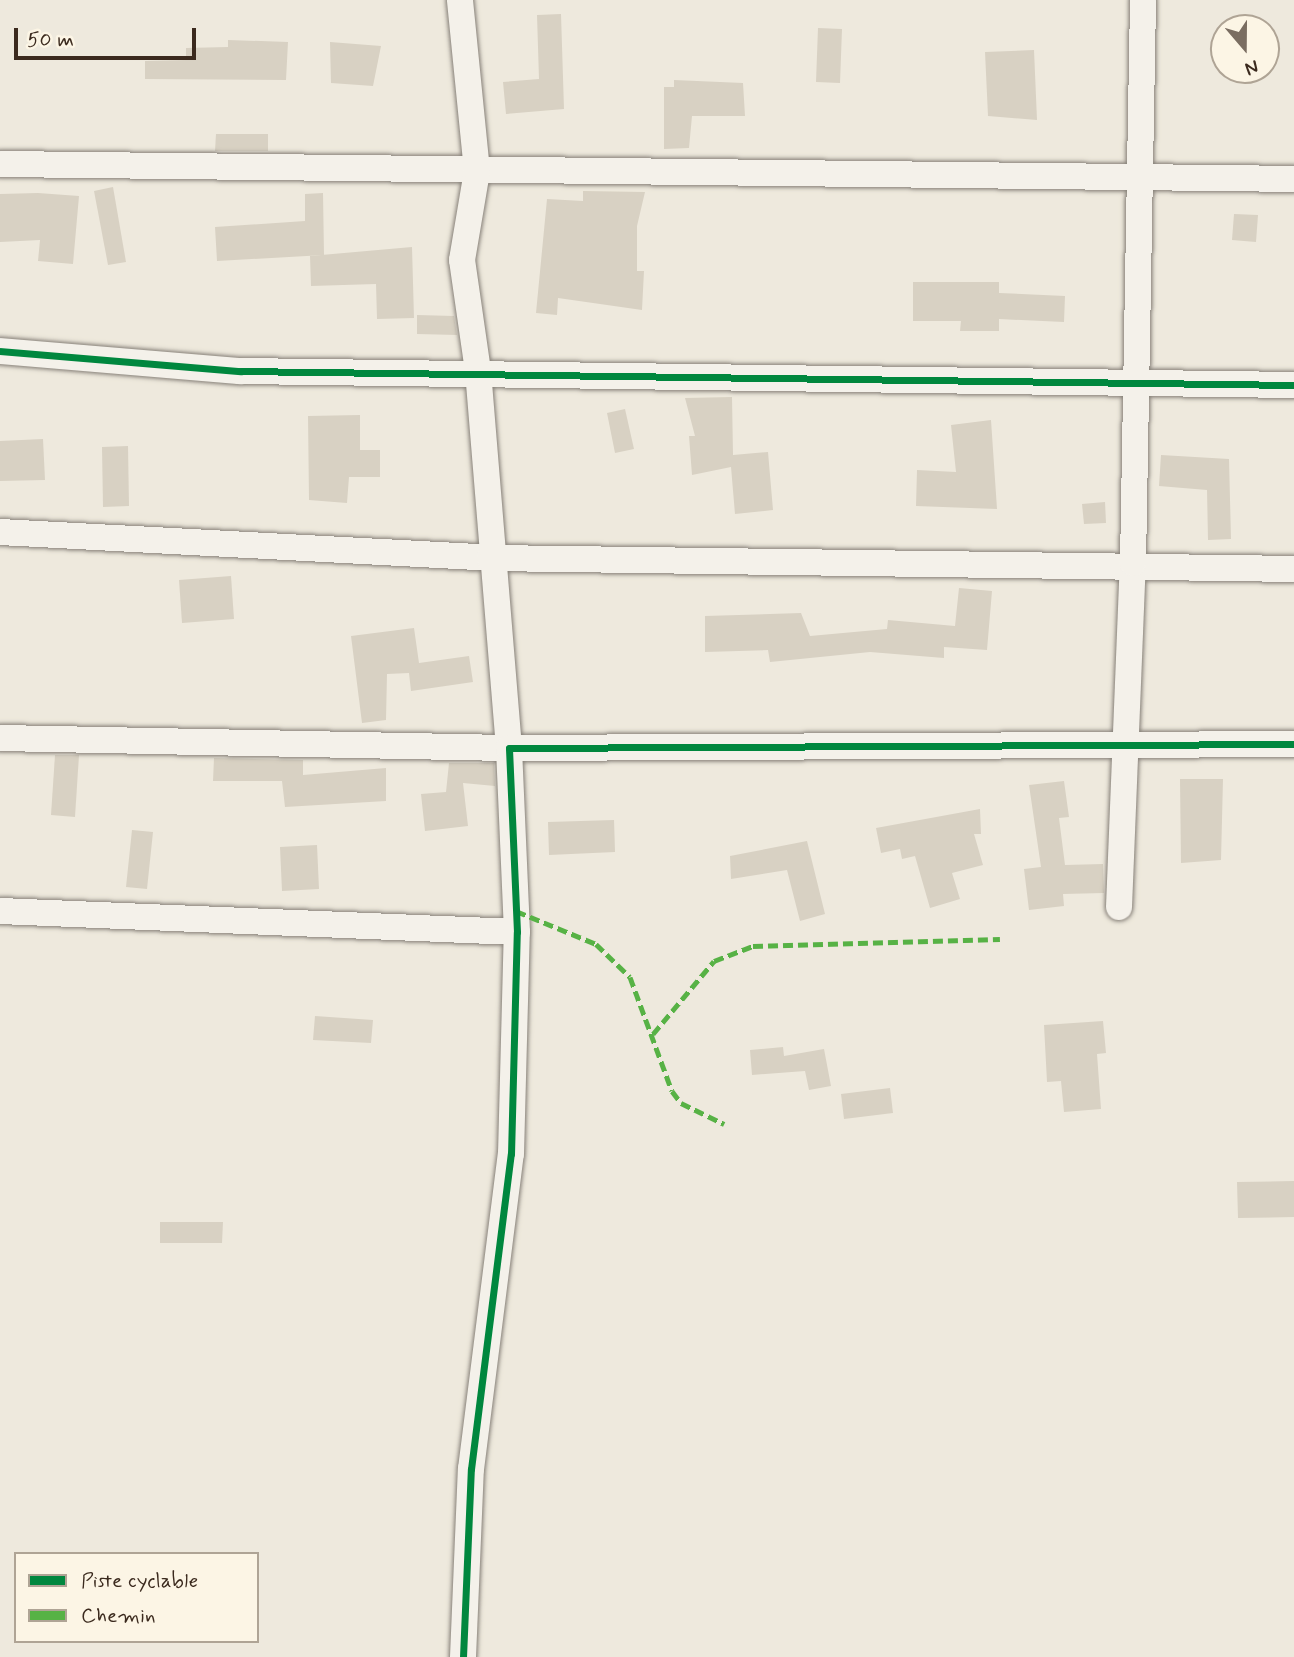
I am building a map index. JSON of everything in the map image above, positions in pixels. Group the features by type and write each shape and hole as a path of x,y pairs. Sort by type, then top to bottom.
{"street":[{"path":"460,0 477,171 462,260 478,371 490,558 509,748 517,932 511,1154 471,1469 463,1657"},
{"path":"1119,906 1133,563 1137,179 1143,0"},
{"path":"0,164 1294,179"},
{"path":"0,351 240,371 478,371 1134,385 1294,385"},
{"path":"0,532 490,558 1133,563 1294,569"},
{"path":"0,738 509,748 1124,742 1294,744"},
{"path":"0,911 517,932"}],"building":[{"path":"561,14 564,109 506,114 503,82 539,79 537,15"},
{"path":"818,28 842,29 840,83 816,82"},
{"path":"228,40 288,42 286,80 145,79 145,61 186,60 186,48 228,47"},
{"path":"330,42 381,46 373,86 331,83"},
{"path":"1034,50 1037,120 988,116 985,52"},
{"path":"674,80 743,83 745,116 692,116 689,148 664,149 664,87 674,87"},
{"path":"216,134 268,134 268,151 215,151"},
{"path":"113,187 126,262 108,265 94,191"},
{"path":"583,191 645,192 637,226 637,271 644,271 642,310 558,298 557,315 536,313 547,199 583,201"},
{"path":"323,193 324,255 217,261 215,227 305,221 305,194"},
{"path":"0,194 79,196 73,264 38,261 40,240 0,242"},
{"path":"1234,214 1258,215 1256,242 1232,240"},
{"path":"412,247 414,318 377,319 376,284 311,286 310,256"},
{"path":"913,282 999,282 999,293 1065,296 1064,322 999,319 999,331 960,331 961,321 913,321"},
{"path":"417,315 454,316 457,335 417,334"},
{"path":"732,397 733,455 768,452 773,510 735,514 731,467 692,475 689,436 695,436 685,398"},
{"path":"625,409 634,449 615,453 607,413"},
{"path":"360,415 360,450 380,450 380,477 349,477 347,503 309,500 308,416"},
{"path":"991,420 997,509 916,506 917,470 956,472 951,425"},
{"path":"43,439 45,480 0,481 0,441"},
{"path":"128,446 129,506 103,507 102,447"},
{"path":"1161,455 1229,459 1231,539 1208,540 1207,490 1159,486"},
{"path":"1105,502 1106,523 1084,524 1082,504"},
{"path":"231,576 234,619 182,623 179,580"},
{"path":"959,588 992,591 987,650 944,647 944,658 870,652 770,662 768,650 705,652 705,616 801,613 810,636 887,629 888,620 955,626"},
{"path":"414,628 419,663 469,656 473,682 411,691 409,673 387,674 386,720 362,723 351,636"},
{"path":"55,755 79,755 75,817 51,815"},
{"path":"214,758 303,760 303,775 386,768 386,801 285,807 282,781 213,781"},
{"path":"449,763 494,763 495,786 463,783 468,826 425,831 421,794 446,792"},
{"path":"1180,779 1223,779 1221,860 1181,863"},
{"path":"1064,781 1069,817 1059,818 1065,865 1103,864 1104,893 1063,894 1064,906 1029,910 1024,869 1041,867 1029,785"},
{"path":"980,809 981,834 974,834 983,865 952,873 960,899 930,908 915,856 902,859 900,849 881,853 876,828"},
{"path":"614,820 615,852 549,855 548,822"},
{"path":"132,830 153,832 147,889 126,887"},
{"path":"807,841 825,914 800,921 787,870 731,879 730,856"},
{"path":"317,845 319,889 282,891 280,847"},
{"path":"315,1016 373,1020 371,1043 313,1040"},
{"path":"1103,1021 1106,1053 1097,1054 1101,1109 1064,1112 1061,1081 1047,1082 1044,1025"},
{"path":"783,1047 784,1056 824,1049 831,1086 809,1090 805,1071 752,1075 750,1050"},
{"path":"890,1088 893,1113 844,1119 841,1094"},
{"path":"1294,1181 1294,1217 1238,1218 1237,1182"},
{"path":"160,1222 223,1222 222,1243 160,1243"}],"marked path":[{"path":"516,911 596,944 630,977 672,1091 681,1103 724,1124"},
{"path":"653,1034 714,961 753,946 1000,939"}],"cycle path":[{"path":"0,351 240,371 1294,385"},
{"path":"463,1657 471,1469 511,1154 517,932 509,748 1294,744"}]}
